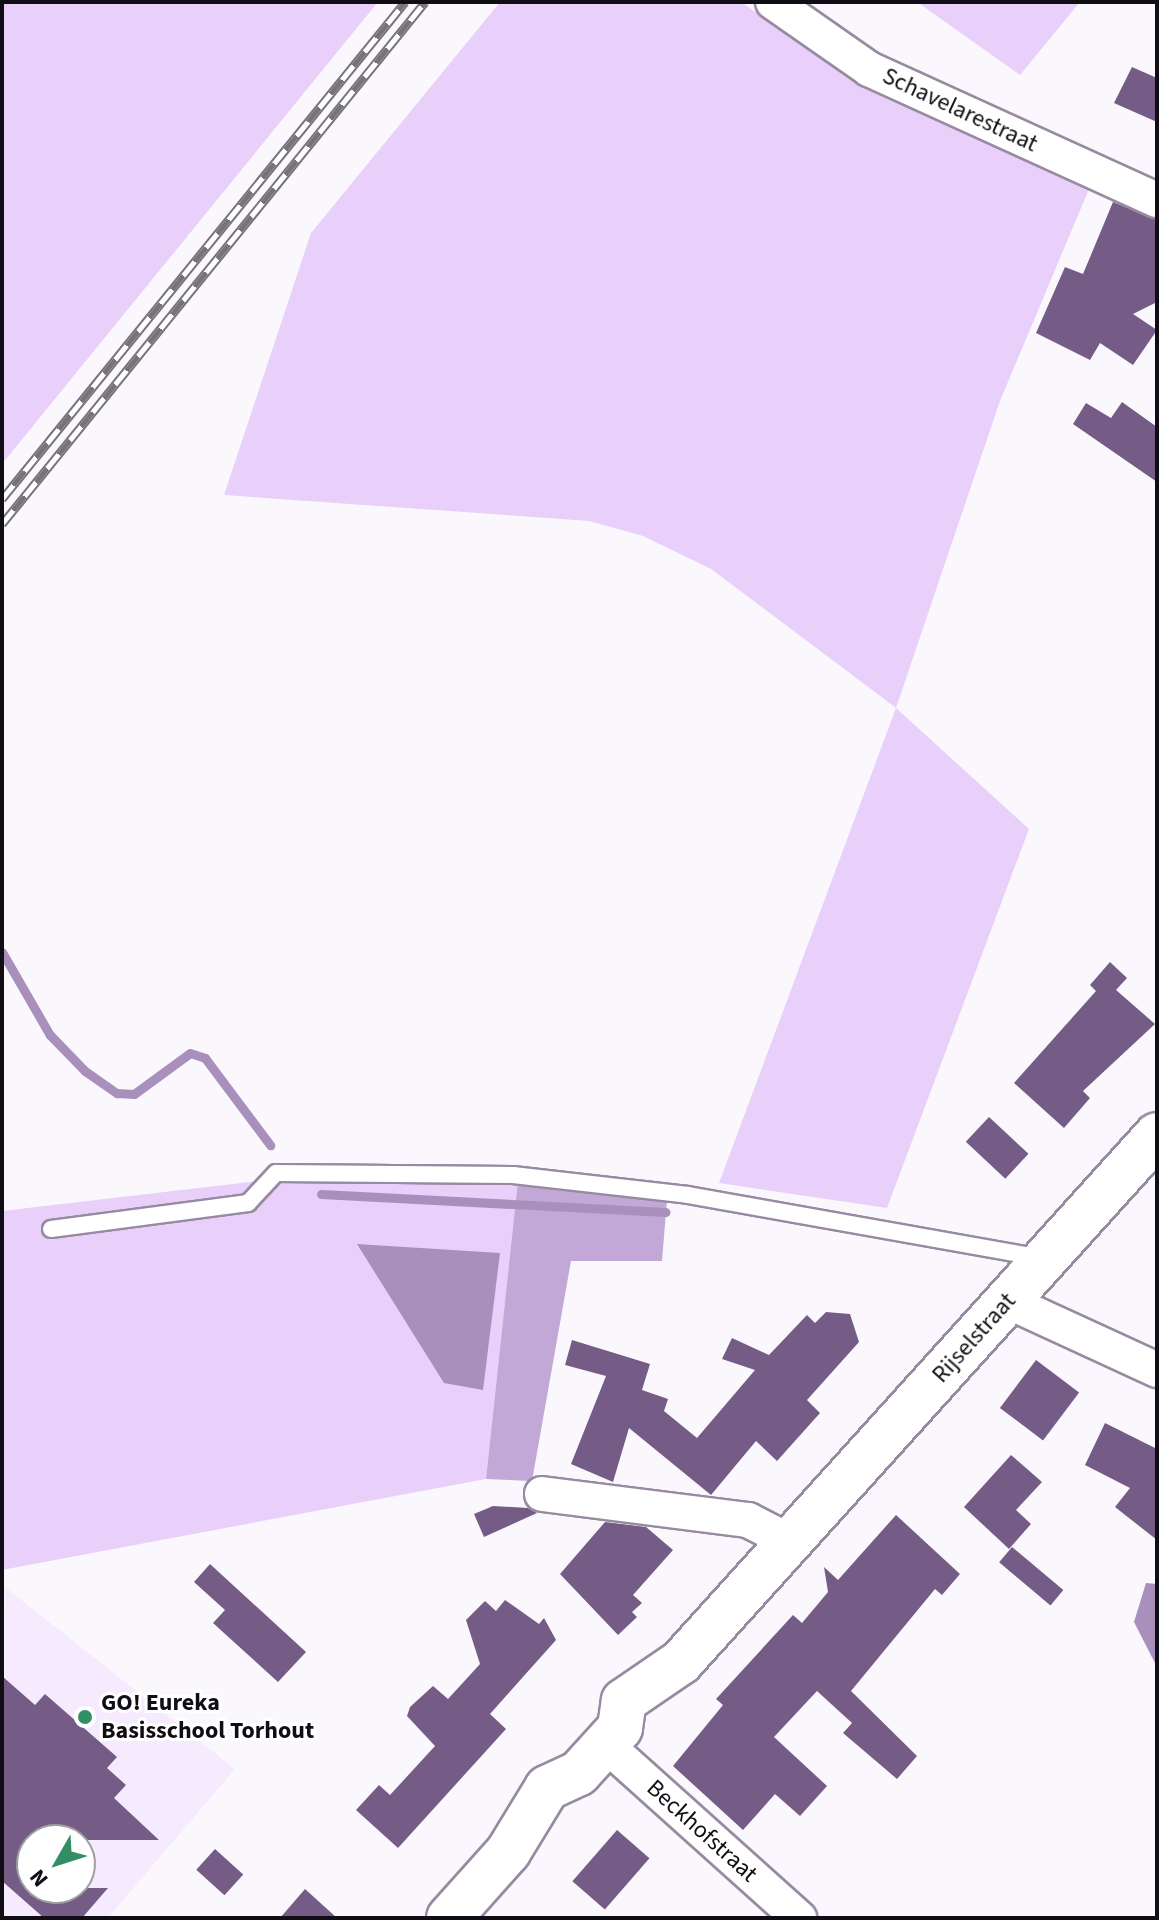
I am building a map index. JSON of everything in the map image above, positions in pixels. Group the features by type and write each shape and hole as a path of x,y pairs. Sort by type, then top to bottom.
{"street":[{"name":"Schavelarestraat","path":"773,2 869,69 1157,200"},
{"name":"Rijselstraat","path":"602,1748 648,1721 672,1692 681,1662 1157,1135"},
{"path":"1007,1301 1157,1370"},
{"path":"542,1494 748,1520 791,1542"},
{"path":"449,1918 508,1852 570,1808 602,1748"},
{"name":"Beckhofstraat","path":"602,1748 799,1918"}],"lane":[{"path":"51,1229 248,1203 276,1173 513,1175 688,1195 1046,1259"}],"shaded area":[{"path":"2,2 378,2 2,464"},
{"path":"500,2 741,2 822,58 1089,189 1000,401 896,708 711,569 643,536 589,521 224,495 311,233"},
{"path":"917,2 1080,2 1020,75"},
{"path":"896,708 1029,829 887,1208 719,1183"},
{"path":"283,1178 518,1180 486,1479 2,1570 2,1211"},
{"path":"518,1180 668,1188 662,1261 571,1261 532,1481 486,1479"},
{"path":"357,1244 500,1253 483,1390 444,1383"},
{"path":"1146,1583 1157,1584 1157,1667 1134,1622"},
{"name":"GO! Eureka Basisschool Torhout","path":"5,1587 235,1769 108,1918 2,1918"}],"building":[{"path":"1132,67 1157,78 1157,122 1114,103"},
{"path":"1113,202 1157,220 1157,302 1133,314 1157,330 1133,365 1100,343 1090,360 1036,333 1065,267 1083,274"},
{"path":"1122,402 1157,427 1157,482 1073,424 1086,403 1111,418"},
{"path":"1110,962 1127,978 1116,990 1155,1024 1083,1091 1090,1098 1064,1128 1014,1083 1096,991 1090,985"},
{"path":"989,1117 1028,1154 1005,1179 966,1142"},
{"path":"826,1312 850,1314 859,1342 807,1400 820,1413 777,1461 756,1441 711,1495 629,1428 613,1482 571,1464 606,1376 565,1365 572,1340 650,1364 642,1390 668,1399 664,1411 697,1438 755,1370 722,1359 732,1338 769,1355 807,1315 815,1323"},
{"path":"1036,1360 1079,1392 1043,1440 1000,1408"},
{"path":"1105,1423 1157,1449 1157,1540 1115,1507 1130,1488 1085,1465"},
{"path":"1011,1455 1042,1482 1016,1510 1031,1524 1009,1549 964,1507"},
{"path":"493,1506 528,1508 537,1513 484,1537 474,1514"},
{"path":"896,1515 960,1574 942,1595 935,1589 851,1691 917,1756 897,1779 843,1733 852,1723 817,1691 774,1737 827,1786 800,1816 775,1794 743,1830 673,1766 723,1705 716,1699 793,1615 802,1623 828,1592 824,1567 838,1580"},
{"path":"605,1522 646,1527 673,1550 633,1595 642,1603 632,1612 637,1617 618,1635 560,1574"},
{"path":"1012,1547 1063,1590 1050,1605 999,1562"},
{"path":"210,1564 306,1652 278,1682 213,1623 225,1610 194,1582"},
{"path":"505,1600 539,1624 544,1618 556,1640 490,1714 506,1729 398,1848 356,1810 379,1785 390,1795 435,1746 407,1716 410,1707 433,1686 448,1699 480,1664 466,1620 485,1601 496,1611"},
{"path":"2,1676 35,1705 45,1694 117,1757 107,1768 126,1785 114,1798 159,1840 96,1840 96,1824 16,1824 16,1893 2,1881"},
{"path":"617,1830 649,1858 605,1910 572,1881"},
{"path":"215,1849 243,1874 225,1895 196,1870"},
{"path":"96,1888 108,1888 96,1902"},
{"path":"305,1889 337,1918 280,1918"},
{"path":"28,1904 94,1904 82,1918 44,1918"}],"waterway":[{"path":"2,952 50,1035 85,1071 117,1093 134,1094 190,1053 205,1058 270,1145"},
{"path":"321,1194 666,1212"}],"railway":[{"path":"2,499 405,2"},
{"path":"2,524 425,2"}],"place":[{"name":"GO! Eureka Basisschool Torhout","path":"85,1717"}]}
